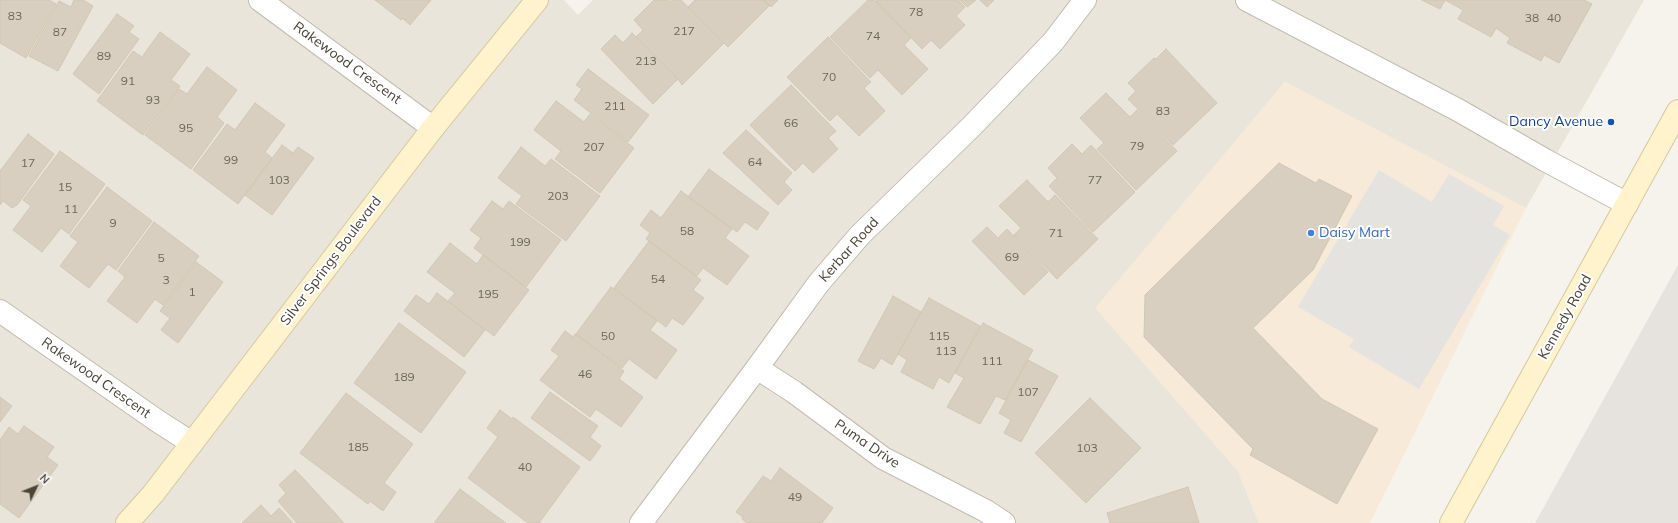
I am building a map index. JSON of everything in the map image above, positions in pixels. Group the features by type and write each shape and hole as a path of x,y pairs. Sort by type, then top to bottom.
{"street":[{"name":"Rakewood Crescent","path":"260,0 433,128"},
{"name":"Silver Springs Boulevard","path":"127,523 153,494 433,128 537,0"},
{"name":"Kerbar Road","path":"641,523 818,284 860,235 971,127 1053,42 1085,0"},
{"path":"1247,0 1458,110 1545,160 1627,204"},
{"name":"Kennedy Road","path":"1451,523 1678,111"},
{"name":"Rakewood Crescent","path":"0,311 159,422 192,443"},
{"name":"Puma Drive","path":"757,368 794,392 883,458 986,511 1004,523"}],"shaded area":[{"path":"0,0 564,0 578,15 593,0 1644,0 1526,208 1285,82 1096,308 1238,471 1259,523 0,523"},
{"path":"1285,82 1526,208 1370,523 1259,523 1238,471 1095,308"},
{"path":"1379,170 1432,202 1449,174 1504,206 1493,225 1510,235 1419,389 1349,347 1354,339 1298,307"},
{"path":"1678,265 1678,523 1535,523"}],"building":[{"path":"0,0 49,0 56,4 26,58 0,43"},
{"path":"74,0 83,0 93,6 58,71 29,56 59,1 71,7"},
{"path":"375,0 431,0 410,25"},
{"path":"654,0 681,0 724,43 682,85 678,79 636,37 643,30 634,20"},
{"path":"695,0 763,0 769,6 728,47 688,7"},
{"path":"764,0 778,0 771,7"},
{"path":"868,0 874,0 911,38 904,45 928,69 902,95 878,70 870,78 830,37"},
{"path":"958,0 965,7 956,16 965,25 940,49 931,40 922,49 876,1"},
{"path":"960,0 976,0 967,7"},
{"path":"980,0 994,0 987,7"},
{"path":"1422,0 1445,0 1440,9"},
{"path":"1445,0 1584,0 1592,4 1559,63 1544,55 1541,61 1507,43 1510,38 1496,28 1491,37 1458,19 1463,10"},
{"path":"117,14 134,26 129,32 139,39 99,94 73,74"},
{"path":"160,32 190,54 171,80 180,86 143,135 97,101 133,51 142,57"},
{"path":"632,33 678,79 653,104 601,49 615,35 623,43"},
{"path":"828,37 871,82 864,88 885,111 859,136 837,114 830,121 787,77"},
{"path":"1166,49 1217,103 1173,145 1128,99 1136,91 1128,83 1154,58 1156,59"},
{"path":"207,67 237,90 217,117 224,123 191,169 145,135 179,89 187,94"},
{"path":"588,69 649,115 628,142 574,100 582,89 576,85"},
{"path":"791,85 836,131 828,138 838,149 813,173 803,163 795,171 750,125"},
{"path":"1106,93 1130,117 1137,110 1177,151 1136,190 1097,149 1104,143 1080,118"},
{"path":"556,101 584,122 590,114 634,148 600,193 555,159 561,151 534,130"},
{"path":"255,103 285,125 265,152 272,158 238,204 193,170 227,124 235,130"},
{"path":"746,130 792,173 784,182 792,190 778,205 723,153"},
{"path":"28,134 54,154 17,205 12,208 3,201 0,205 0,171"},
{"path":"1072,144 1082,154 1091,145 1135,192 1093,232 1049,186 1057,178 1048,168"},
{"path":"282,145 293,153 298,147 314,158 272,215 245,195"},
{"path":"521,147 545,166 551,159 600,196 566,241 516,204 522,196 498,178"},
{"path":"60,151 105,184 69,234 61,228 42,252 13,230 31,206 23,200"},
{"path":"1279,163 1316,183 1319,179 1352,196 1313,270 1253,328 1322,399 1378,429 1337,504 1250,455 1253,449 1144,337 1145,295"},
{"path":"709,169 769,213 757,230 745,222 737,232 688,197"},
{"path":"1027,180 1048,202 1055,195 1098,239 1057,279 1014,235 1021,228 999,206"},
{"path":"107,187 152,221 116,270 108,264 89,288 60,266 78,242 70,236"},
{"path":"681,191 732,229 725,238 749,256 727,285 703,268 697,276 646,239 650,233 640,225 651,210 661,218"},
{"path":"492,201 503,209 509,201 561,240 526,287 474,248 481,238 470,230"},
{"path":"154,222 199,256 163,305 155,299 137,323 107,301 125,277 118,271"},
{"path":"987,227 998,238 1007,229 1048,272 1024,295 972,241"},
{"path":"649,241 701,280 693,290 704,298 683,325 672,318 666,327 614,288"},
{"path":"450,243 477,264 483,255 529,290 494,336 448,301 455,293 427,272"},
{"path":"196,262 223,282 178,343 161,330 170,318 160,311"},
{"path":"611,287 657,321 650,330 677,350 656,379 629,359 622,368 576,334"},
{"path":"437,293 485,330 464,357 404,311 416,295 429,304"},
{"path":"893,296 921,312 892,365 881,358 874,369 858,361"},
{"path":"929,298 980,326 949,383 939,377 933,389 901,372 907,360 898,354"},
{"path":"399,323 466,372 421,433 354,383"},
{"path":"983,323 1033,350 1005,400 996,396 980,424 947,407 964,378 955,373"},
{"path":"565,331 573,337 575,334 624,371 619,379 643,397 621,427 596,409 590,417 540,380 559,356 551,350"},
{"path":"1028,360 1058,376 1021,442 1004,433 1011,420 999,413"},
{"path":"550,392 598,426 590,437 601,446 590,461 531,418"},
{"path":"346,393 413,444 384,483 396,492 383,511 370,501 368,504 300,453"},
{"path":"0,397 12,406 0,422"},
{"path":"1090,398 1141,448 1086,503 1035,453"},
{"path":"500,410 512,419 513,417 580,467 539,523 528,523 468,478 498,437 487,428"},
{"path":"24,426 54,447 47,457 58,465 19,518 0,504 0,440 9,427 18,434"},
{"path":"780,468 833,508 822,523 747,523 742,519 743,517 736,512 763,476 771,481"},
{"path":"295,470 344,523 297,523 278,501 286,493 279,485"},
{"path":"1188,487 1199,523 1110,523 1107,513"},
{"path":"460,489 492,513 506,523 434,523"},
{"path":"261,505 271,516 279,508 293,523 242,523"}],"place":[{"name":"Dancy Avenue","path":"1611,122"},
{"name":"Daisy Mart","path":"1311,233"}]}
